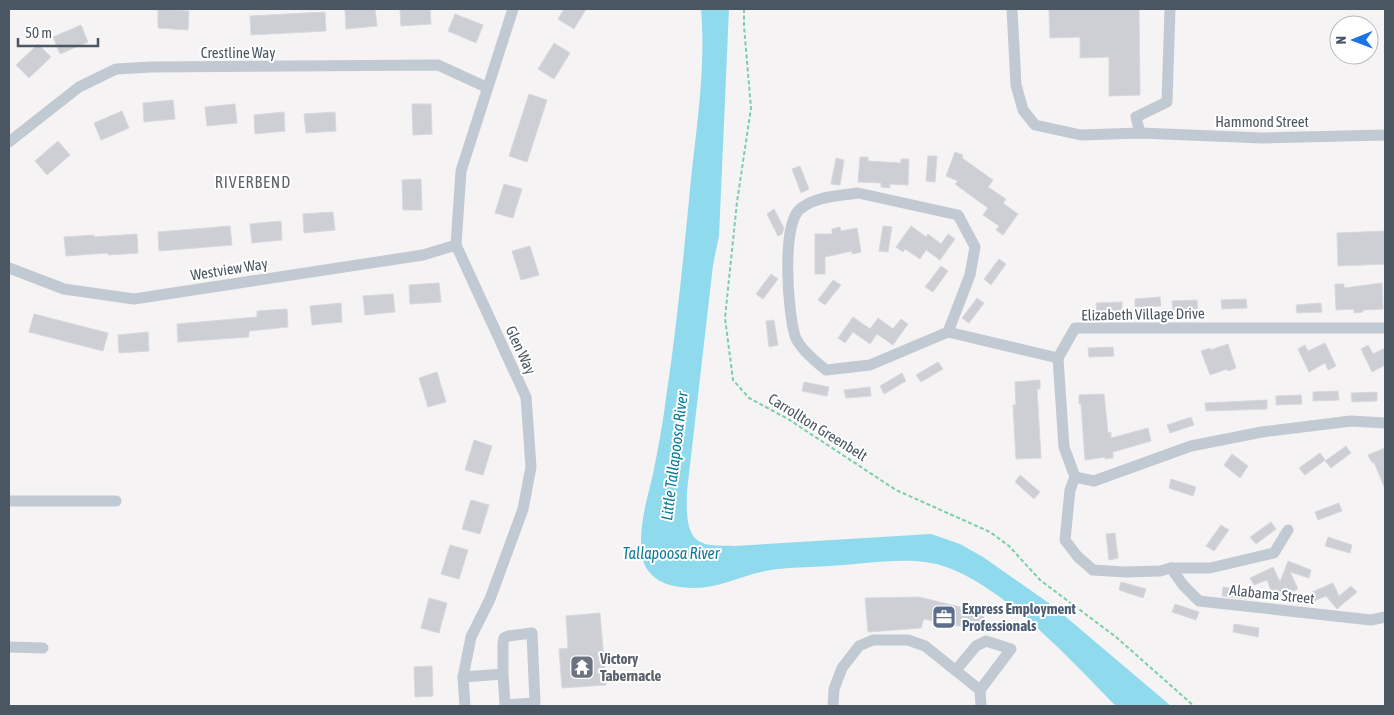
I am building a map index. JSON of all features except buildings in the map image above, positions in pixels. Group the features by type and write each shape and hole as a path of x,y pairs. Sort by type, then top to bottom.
{"street":[{"name":"Glen Way","path":"465,706 463,677 470,637 490,599 523,510 530,467 526,397 456,244 461,170 486,87 513,9"},
{"name":"Hammond Street","path":"1012,9 1016,85 1023,110 1036,125 1080,135 1140,134 1263,138 1385,135"},
{"path":"1140,134 1136,117 1167,102 1170,9"},
{"name":"Crestline Way","path":"9,142 79,87 116,69 151,67 438,65 486,87"},
{"path":"948,332 970,275 975,248 958,215 858,192 813,200 798,210 790,225 788,245 790,307 796,337 813,360 826,370 870,365 948,332 1058,358 1064,447 1075,477 1070,490 1065,540 1078,557 1092,570 1125,572 1160,571 1171,568 1210,568 1274,553 1288,530"},
{"name":"Westview Way","path":"9,268 64,289 134,299 423,255 456,244"},
{"name":"Elizabeth Village Drive","path":"1058,358 1075,328 1385,328"},
{"path":"1075,477 1094,481 1191,446 1262,432 1351,420 1385,423"},
{"path":"9,501 116,501"},
{"name":"Alabama Street","path":"1171,568 1182,585 1199,600 1371,620 1385,617"},
{"path":"532,633 536,705 505,705 502,674 504,638 532,633"},
{"path":"833,706 834,689 842,668 859,646 873,640 908,640 925,646 980,690"},
{"path":"956,670 976,646 986,641 1011,649 980,690 981,706"},
{"path":"9,648 43,648"},
{"path":"463,677 502,674"}],"path":[{"name":"Carrollton Greenbelt","path":"744,9 751,108 736,202 726,318 733,380 749,398 788,419 896,490 990,532 1009,546 1040,580 1116,637 1194,706"}],"water":[{"name":"Tallapoosa River","path":"701,9 729,9 719,236 713,265 687,491 687,513 692,535 703,543 719,546 931,534 960,544 983,557 1053,606 1171,706 1116,706 1055,644 1006,601 955,570 931,563 898,561 777,569 699,588 685,588 660,581 645,566 641,545 642,524 662,426 670,371 700,94"}],"place":[{"name":"Express Employment Professionals","path":"944,617"},
{"name":"Victory Tabernacle","path":"582,667"}],"district":[{"name":"RIVERBEND","path":"253,182"}],"water label":[{"name":"Little Tallapoosa River","path":"674,456"}]}
